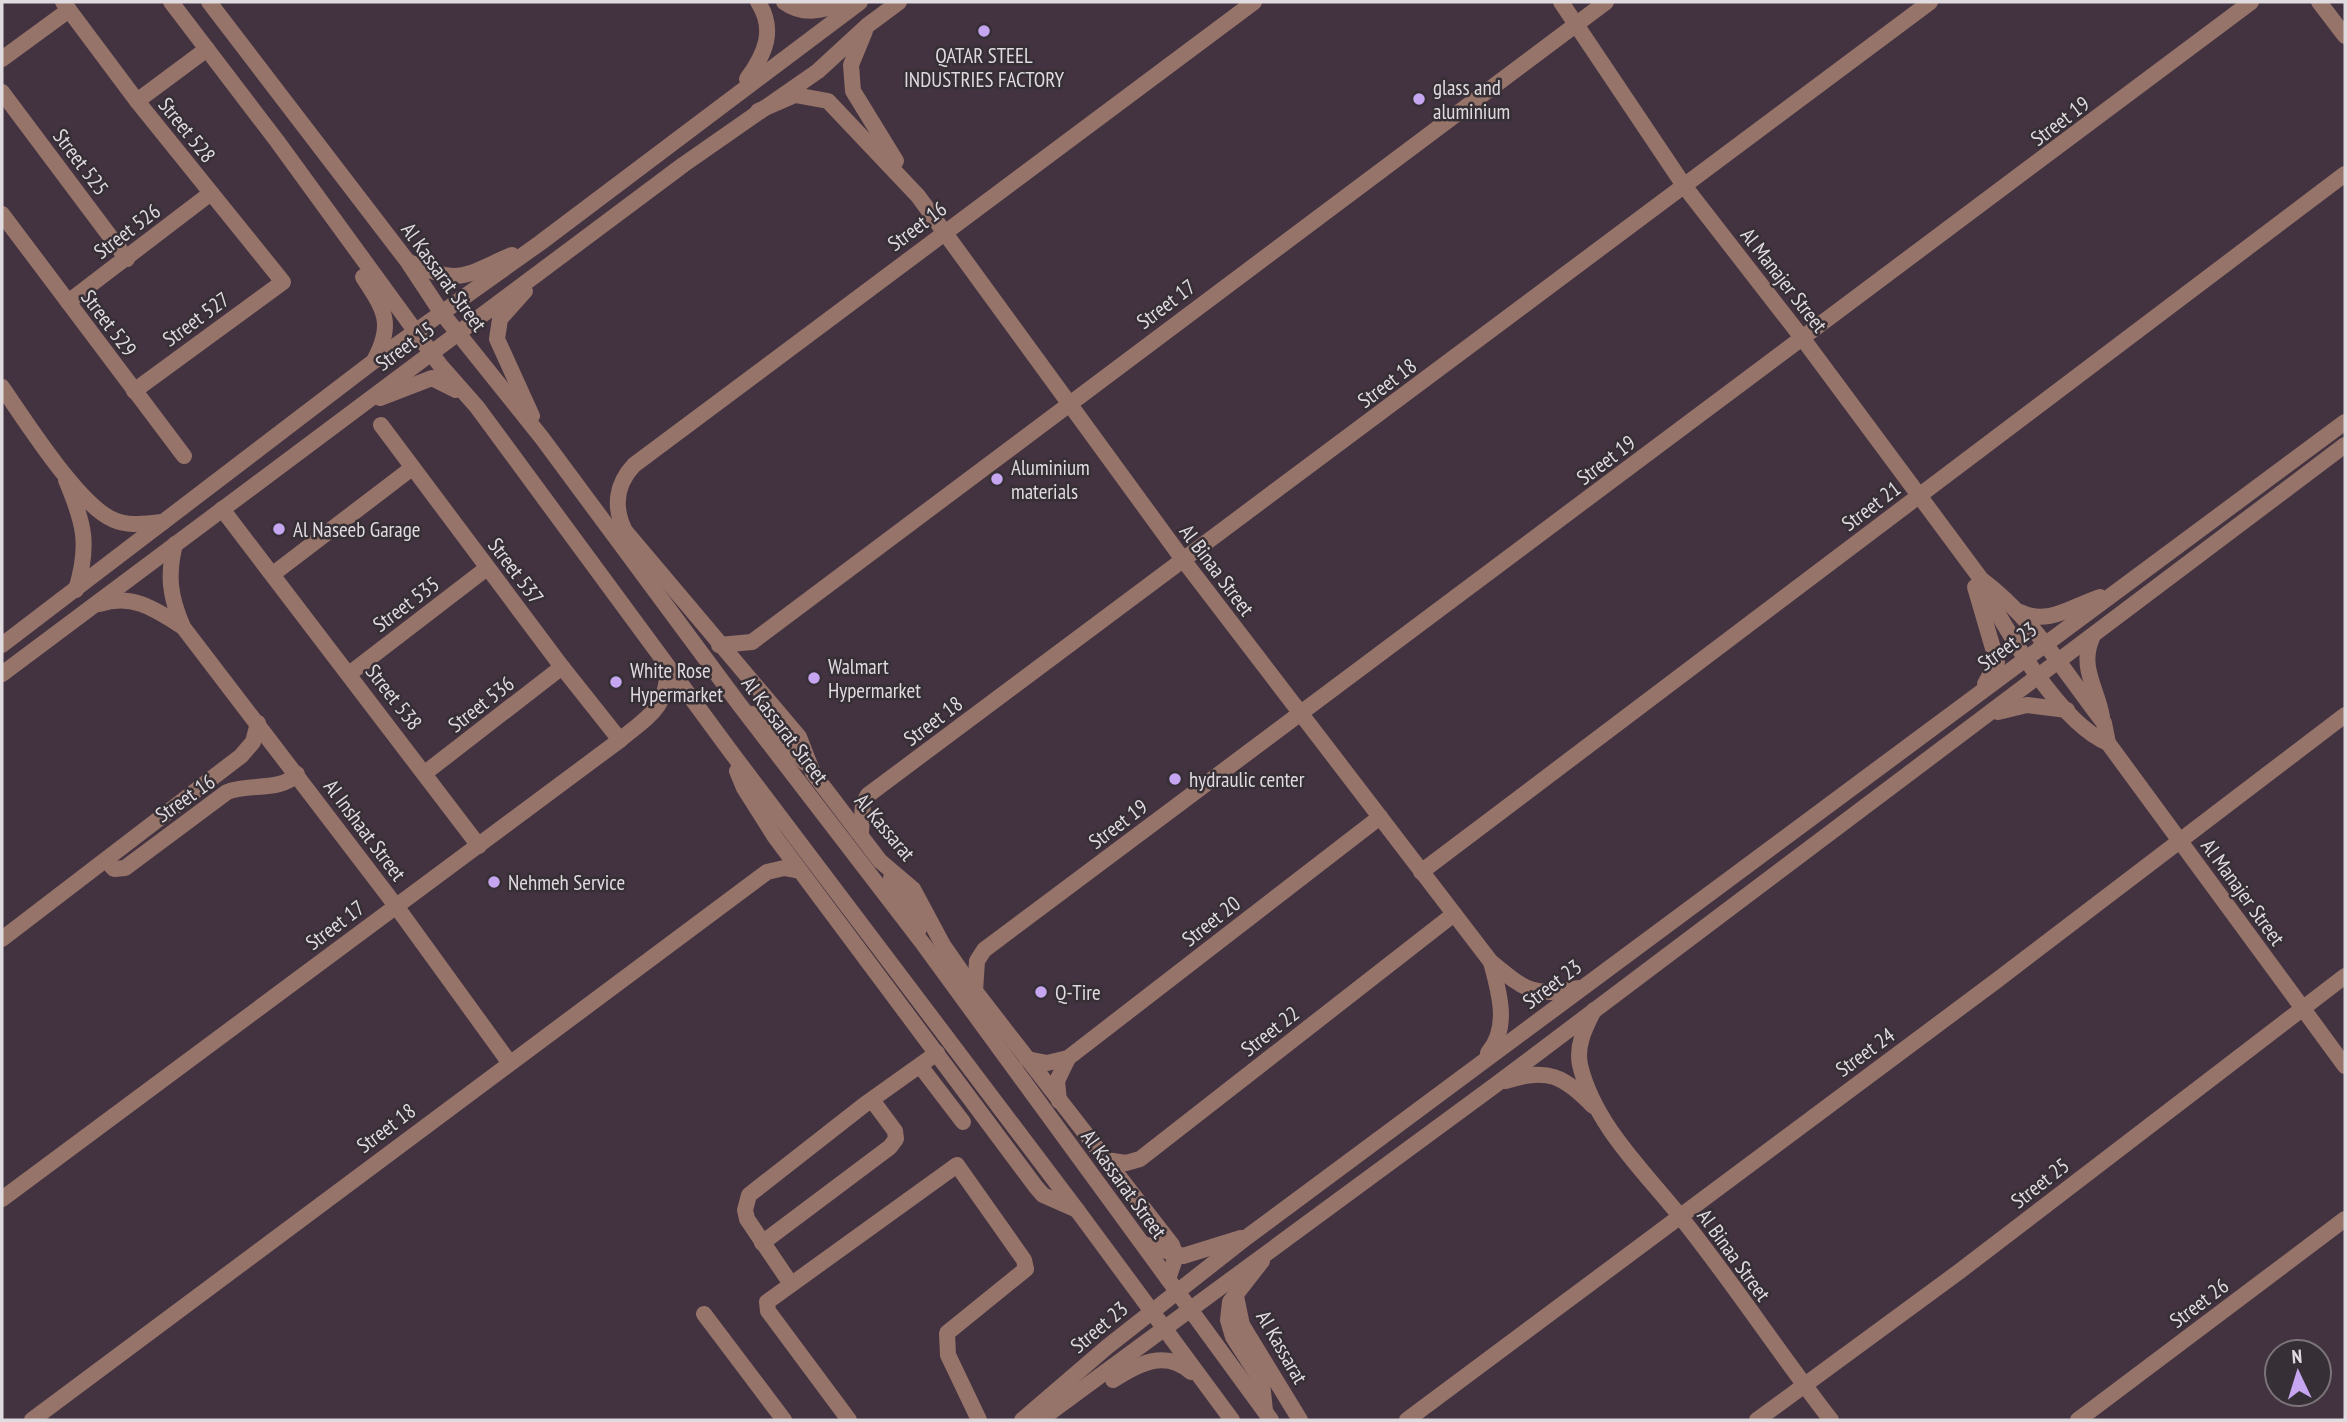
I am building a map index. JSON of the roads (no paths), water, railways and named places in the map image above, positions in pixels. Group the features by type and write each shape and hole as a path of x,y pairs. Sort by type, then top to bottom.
{"street":[{"path":"171,2 415,331 477,407 668,668 1232,1420"},
{"name":"Al Kassarat Street","path":"209,2 408,262 441,312 542,438 739,704 923,945 1268,1417"},
{"path":"739,90 768,43 768,26 758,2"},
{"path":"784,2 794,9 812,12 845,2"},
{"name":"Street 15","path":"2,645 374,361 540,243 739,90 860,2"},
{"name":"Street 15","path":"2,674 431,352 758,111 818,71 868,25 899,2"},
{"name":"Street 16","path":"617,494 626,473 634,465 1254,2"},
{"name":"Al Manajer Street","path":"1561,2 1685,187 1803,339 1967,559 1981,579 1994,610 2039,677 2092,737 2108,743"},
{"name":"Street 17","path":"752,642 1606,2"},
{"name":"Street 18","path":"868,795 1930,2"},
{"name":"Street 19","path":"984,950 2252,2"},
{"path":"2319,2 2345,36"},
{"path":"2,59 66,6"},
{"name":"Street 528","path":"66,6 137,101 283,282"},
{"name":"Al Binaa Street","path":"868,25 850,65 853,91 918,196"},
{"path":"137,101 207,49"},
{"name":"Street 525","path":"2,92 127,259"},
{"name":"Al Binaa Street","path":"758,111 795,95 828,101 918,196 947,231 1184,561 1491,962 1516,983 1536,993 1552,994 1584,986"},
{"name":"Street 21","path":"1421,872 2345,174"},
{"name":"Street 526","path":"68,302 211,193"},
{"name":"Street 529","path":"2,214 184,456"},
{"path":"330,215 352,260 381,304 386,322 385,339 374,361"},
{"path":"408,262 450,278 467,275 540,243"},
{"path":"542,438 497,339 500,319 545,268"},
{"name":"Street 527","path":"134,391 283,282"},
{"path":"353,411 432,378 449,384 477,407"},
{"path":"3,391 61,468 107,517 128,524 163,522"},
{"name":"Street 23","path":"1022,1420 1152,1311 1172,1285 1247,1237 2345,422"},
{"name":"Street 537","path":"381,425 620,740"},
{"name":"Street 23","path":"1040,1420 1084,1390 1271,1247 1494,1086 2345,445"},
{"path":"61,468 85,532 84,564 76,590"},
{"path":"222,509 273,574 412,468"},
{"name":"Al Kassarat","path":"617,494 619,519 625,531 799,737 813,773 880,861 913,889 943,945 975,991 1172,1245 1177,1256"},
{"name":"Al Inshaat Street","path":"176,544 169,580 171,596 183,627 396,906 509,1062"},
{"path":"1967,559 1997,662 1980,692"},
{"name":"Street 535","path":"349,674 488,568"},
{"name":"Street 538","path":"273,574 479,846"},
{"name":"Al Manajer Street","path":"1981,579 2019,611 2045,644 2104,723 2108,743 2345,1066"},
{"name":"Street 23","path":"2019,611 2034,618 2046,618 2116,592"},
{"name":"Al Inshaat Street","path":"94,606 114,599 127,599 155,609 183,627"},
{"path":"2092,637 2085,653 2086,666 2104,723"},
{"path":"719,645 752,642 746,667 747,678"},
{"name":"Street 536","path":"425,773 562,667"},
{"name":"Street 17","path":"2,1199 620,740 657,709 666,693 668,668"},
{"path":"739,704 769,726 813,773"},
{"name":"Street 23","path":"1989,715 2027,705 2067,710"},
{"name":"Street 24","path":"1407,1420 2345,715"},
{"name":"Street 16","path":"2,939 241,756 253,741 258,723"},
{"path":"731,752 744,788 775,837 1036,1187 1052,1200 1077,1210"},
{"name":"Street 16","path":"106,860 114,869 125,867 227,792 245,786 286,783 297,774"},
{"path":"828,791 837,797 868,795"},
{"path":"860,832 863,804 868,795"},
{"name":"Street 20","path":"1068,1058 1380,817"},
{"path":"767,872 775,856 775,837"},
{"path":"880,861 915,919 923,945"},
{"path":"767,872 784,868 800,871"},
{"name":"Street 18","path":"32,1420 767,872"},
{"path":"815,890 854,915"},
{"name":"Street 22","path":"1106,1160 1126,1163 1140,1159 1454,914"},
{"path":"943,945 962,953 984,950"},
{"path":"975,991 977,961 984,950"},
{"name":"Al Binaa Street","path":"1478,1065 1496,1043 1500,1028 1500,1001 1491,962"},
{"name":"Street 25","path":"1757,1420 1960,1271 2345,976"},
{"name":"Al Binaa Street","path":"1597,1006 1584,1031 1579,1055 1602,1115"},
{"path":"791,1284 747,1220 745,1210 749,1195 937,1053"},
{"path":"1027,1059 1047,1063 1068,1058"},
{"path":"1059,1101 1057,1081 1068,1058"},
{"path":"921,1067 962,1122"},
{"name":"Al Binaa Street","path":"1494,1086 1535,1073 1555,1075 1578,1090 1602,1115 1634,1164 1679,1215 1831,1420"},
{"path":"762,1243 890,1147 896,1139 895,1131 872,1100"},
{"path":"849,1420 768,1311 767,1302 957,1165 1024,1260 1026,1269 947,1333 948,1355 979,1420"},
{"name":"Street 26","path":"2078,1420 2345,1219"},
{"path":"1142,1244 1177,1256 1195,1254 1247,1237"},
{"path":"1268,1417 1262,1382 1233,1337 1228,1321 1230,1302 1271,1247"},
{"path":"1172,1285 1177,1256"},
{"name":"Al Kassarat","path":"1236,1292 1242,1325 1300,1420"},
{"path":"704,1314 784,1420"},
{"path":"1084,1390 1156,1360 1177,1362 1205,1384"}],"place":[{"name":"QATAR STEEL INDUSTRIES FACTORY","path":"984,31"},
{"name":"glass and aluminium","path":"1419,99"},
{"name":"Aluminium materials","path":"997,479"},
{"name":"Al Naseeb Garage","path":"279,529"},
{"name":"Walmart Hypermarket","path":"814,678"},
{"name":"White Rose Hypermarket","path":"616,682"},
{"name":"hydraulic center","path":"1175,779"},
{"name":"Nehmeh Service","path":"494,882"},
{"name":"Q-Tire","path":"1041,992"}]}
